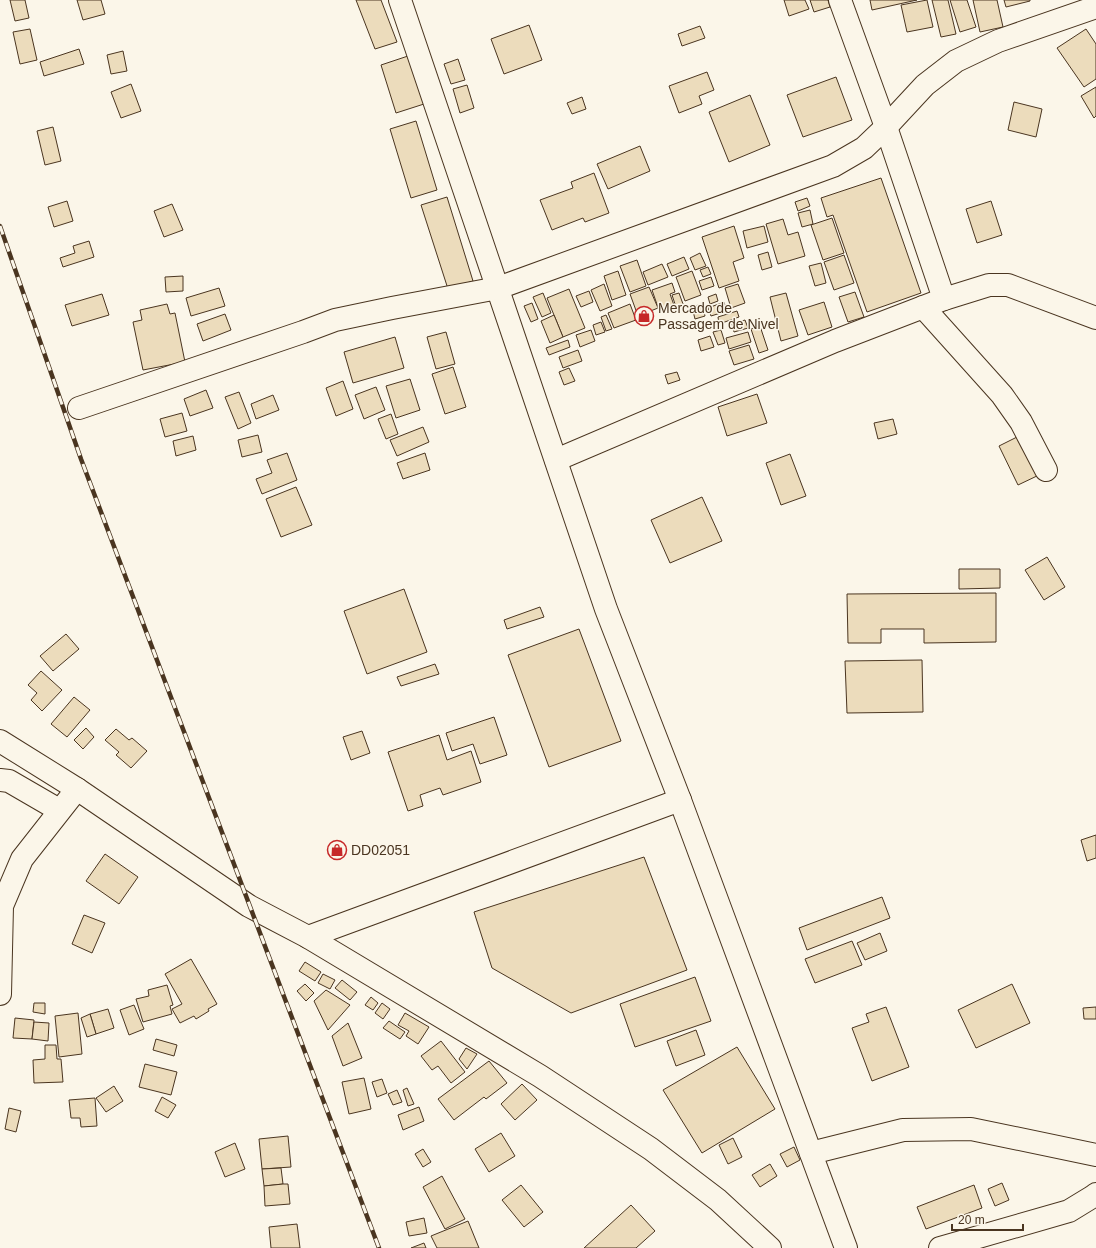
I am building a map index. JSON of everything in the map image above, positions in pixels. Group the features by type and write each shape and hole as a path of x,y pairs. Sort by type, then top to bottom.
{"street":[{"path":"400,0 606,609 680,800 846,1248"},
{"path":"840,0 886,128 944,299"},
{"path":"79,408 335,320 498,288 833,166 864,148 886,128 924,85 956,61 998,41 1096,7"},
{"path":"556,460 835,341 944,299 989,285 1008,285 1096,318"},
{"path":"923,307 1002,395 1021,422 1046,470"},
{"path":"0,741 77,789 249,906 308,937 540,1076 644,1145 718,1200 770,1248"},
{"path":"0,780 9,781 59,810"},
{"path":"0,994 2,906 22,859 77,789"},
{"path":"308,937 680,800"},
{"path":"811,1152 903,1130 971,1129 1096,1155"},
{"path":"940,1248 1069,1211 1096,1194"}],"building":[{"path":"10,0 25,0 29,18 15,21"},
{"path":"77,0 101,0 105,14 83,20"},
{"path":"356,0 381,0 397,42 375,49"},
{"path":"784,0 805,0 809,9 789,16"},
{"path":"810,0 828,0 830,7 814,12"},
{"path":"870,0 917,0 872,10"},
{"path":"927,0 933,27 907,32 901,5"},
{"path":"932,0 948,0 956,34 941,37"},
{"path":"950,0 967,0 976,27 960,32"},
{"path":"973,0 997,0 1003,27 980,32"},
{"path":"1004,0 1030,0 1030,1 1006,7"},
{"path":"529,25 542,60 504,74 491,39"},
{"path":"700,26 705,38 682,46 678,34"},
{"path":"30,29 37,60 20,64 13,32"},
{"path":"1086,29 1096,44 1096,79 1084,87 1057,48"},
{"path":"79,49 84,64 44,76 40,62"},
{"path":"123,51 127,71 111,74 107,55"},
{"path":"408,56 424,104 396,113 381,65"},
{"path":"458,59 465,80 451,84 444,64"},
{"path":"707,72 714,90 699,96 702,104 679,113 669,86"},
{"path":"836,77 852,120 803,137 787,95"},
{"path":"131,84 141,111 121,118 111,92"},
{"path":"467,85 474,108 460,113 453,89"},
{"path":"1096,87 1096,116 1094,118 1081,96"},
{"path":"750,95 770,145 729,162 709,112"},
{"path":"582,97 586,109 572,114 567,103"},
{"path":"1014,102 1042,109 1036,137 1008,130"},
{"path":"416,121 437,190 411,198 390,129"},
{"path":"53,127 61,161 45,165 37,131"},
{"path":"640,146 650,171 608,189 597,164"},
{"path":"594,173 609,213 585,222 583,218 552,230 540,200 573,188 571,182"},
{"path":"881,178 921,293 867,312 833,215 827,217 821,198"},
{"path":"447,197 473,281 448,289 421,205"},
{"path":"807,198 810,206 798,211 795,202"},
{"path":"67,201 73,221 54,227 48,207"},
{"path":"991,201 1002,235 977,243 966,209"},
{"path":"172,204 183,230 164,237 154,211"},
{"path":"810,210 813,224 802,227 798,213"},
{"path":"832,218 844,253 823,260 811,225"},
{"path":"783,219 788,235 798,232 805,256 778,264 766,224"},
{"path":"734,226 744,258 733,262 739,281 719,288 702,237"},
{"path":"764,226 768,242 747,248 743,231"},
{"path":"89,241 94,257 63,267 60,258 75,253 73,246"},
{"path":"768,252 772,267 762,270 758,255"},
{"path":"700,253 706,266 695,270 690,258"},
{"path":"844,255 854,283 834,290 824,262"},
{"path":"684,257 689,269 672,276 667,264"},
{"path":"637,260 646,286 630,292 620,266"},
{"path":"821,263 826,283 815,286 809,266"},
{"path":"662,264 668,277 648,285 643,272"},
{"path":"708,267 711,274 703,277 700,270"},
{"path":"618,271 626,295 612,300 604,276"},
{"path":"692,271 701,295 685,301 676,277"},
{"path":"183,276 183,291 166,292 165,277"},
{"path":"711,277 714,286 702,290 699,281"},
{"path":"672,283 675,292 670,294 675,308 660,313 652,290"},
{"path":"604,284 612,306 600,311 591,290"},
{"path":"738,284 745,303 731,308 725,288"},
{"path":"649,287 658,308 638,316 630,294"},
{"path":"219,288 225,306 191,316 186,298"},
{"path":"569,289 585,328 563,337 547,298"},
{"path":"589,291 593,302 581,307 576,296"},
{"path":"855,292 864,317 848,322 839,297"},
{"path":"543,293 551,313 542,317 533,297"},
{"path":"679,293 683,304 676,307 672,295"},
{"path":"786,293 798,336 781,341 770,297"},
{"path":"102,294 109,315 72,326 65,305"},
{"path":"716,294 718,301 710,304 708,297"},
{"path":"724,302 727,311 711,316 708,308"},
{"path":"824,302 832,327 808,335 799,310"},
{"path":"532,303 538,319 531,322 524,306"},
{"path":"167,304 170,314 175,313 185,362 143,370 133,322 142,320 140,310"},
{"path":"630,304 636,320 614,328 608,313"},
{"path":"702,304 705,316 695,319 692,307"},
{"path":"737,311 739,317 719,324 718,317"},
{"path":"225,314 231,330 203,341 197,324"},
{"path":"554,315 563,337 550,343 541,321"},
{"path":"606,315 612,329 606,331 601,317"},
{"path":"745,320 748,328 734,332 732,324"},
{"path":"601,322 605,332 596,335 593,325"},
{"path":"760,326 768,350 759,353 751,329"},
{"path":"591,330 595,341 580,347 576,335"},
{"path":"721,330 725,343 718,345 713,332"},
{"path":"446,332 455,364 436,369 427,337"},
{"path":"748,332 751,342 729,349 726,338"},
{"path":"710,336 714,347 701,351 698,340"},
{"path":"395,337 404,368 353,383 344,352"},
{"path":"568,340 570,347 549,355 546,348"},
{"path":"749,345 754,359 734,365 729,351"},
{"path":"578,350 582,361 563,368 559,357"},
{"path":"453,367 466,407 445,414 432,374"},
{"path":"569,368 575,381 564,385 559,372"},
{"path":"677,372 680,380 668,384 665,375"},
{"path":"410,379 420,410 396,418 386,386"},
{"path":"343,381 353,409 336,416 326,388"},
{"path":"376,387 385,410 364,419 355,395"},
{"path":"206,390 213,408 190,416 184,399"},
{"path":"239,392 251,423 238,429 225,397"},
{"path":"757,394 767,423 727,436 718,407"},
{"path":"273,395 279,410 256,419 251,404"},
{"path":"182,413 187,431 165,437 160,419"},
{"path":"391,414 398,434 386,439 378,419"},
{"path":"893,419 897,434 878,439 874,423"},
{"path":"423,427 429,442 397,456 390,440"},
{"path":"258,435 262,452 242,457 238,440"},
{"path":"193,436 196,450 176,456 173,441"},
{"path":"1019,436 1039,475 1018,485 999,446"},
{"path":"287,453 297,480 262,494 256,479 272,473 267,460"},
{"path":"425,453 430,470 403,479 397,463"},
{"path":"790,454 806,496 781,505 766,463"},
{"path":"296,487 312,525 281,537 266,499"},
{"path":"702,497 722,541 670,563 651,520"},
{"path":"1047,557 1065,587 1044,600 1025,570"},
{"path":"959,569 1000,569 1000,588 959,589"},
{"path":"404,589 427,652 367,674 344,611"},
{"path":"996,593 996,642 924,643 924,629 881,629 881,643 848,643 847,594"},
{"path":"540,607 544,617 507,629 504,620"},
{"path":"579,629 621,741 549,767 508,655"},
{"path":"66,634 79,649 53,671 40,656"},
{"path":"922,660 923,712 847,713 845,661"},
{"path":"435,664 439,674 401,686 397,677"},
{"path":"41,671 62,690 42,711 31,700 37,693 28,685"},
{"path":"74,697 90,710 67,737 51,724"},
{"path":"494,717 507,755 480,764 473,744 452,751 446,733"},
{"path":"86,728 94,737 83,749 74,740"},
{"path":"116,729 129,740 132,738 147,751 131,768 116,755 119,752 105,740"},
{"path":"362,731 370,753 351,760 343,737"},
{"path":"439,735 447,760 471,751 481,782 443,795 440,788 420,795 423,806 408,811 388,752"},
{"path":"1096,835 1096,858 1087,861 1081,840"},
{"path":"105,854 138,877 119,904 86,881"},
{"path":"644,857 687,970 571,1013 492,968 474,912"},
{"path":"882,897 890,918 807,950 799,928"},
{"path":"84,915 105,923 92,953 72,944"},
{"path":"880,933 887,951 865,960 857,943"},
{"path":"852,941 862,965 815,983 805,959"},
{"path":"191,959 217,1004 196,1019 194,1016 180,1023 172,1009 182,1004 165,974"},
{"path":"305,962 321,972 315,981 299,971"},
{"path":"323,974 335,980 330,989 318,983"},
{"path":"695,977 711,1021 635,1047 620,1004"},
{"path":"342,980 357,992 350,1000 335,988"},
{"path":"305,984 314,993 306,1001 297,991"},
{"path":"1012,984 1030,1023 976,1048 958,1010"},
{"path":"167,985 173,1005 170,1006 172,1014 143,1022 136,999 149,996 148,990"},
{"path":"326,990 350,1005 328,1030 314,1001"},
{"path":"371,997 378,1003 373,1010 365,1005"},
{"path":"34,1003 45,1003 45,1014 33,1012"},
{"path":"382,1003 390,1009 383,1019 375,1013"},
{"path":"134,1005 144,1029 129,1035 120,1010"},
{"path":"886,1007 909,1067 872,1081 852,1028 869,1022 866,1014"},
{"path":"1096,1007 1096,1019 1084,1019 1083,1008"},
{"path":"108,1009 114,1028 96,1034 90,1014"},
{"path":"78,1013 82,1054 59,1057 55,1016"},
{"path":"405,1013 429,1027 418,1044 406,1036 409,1031 398,1025"},
{"path":"90,1014 96,1034 87,1037 81,1018"},
{"path":"15,1018 34,1020 32,1039 13,1038"},
{"path":"389,1021 405,1032 400,1039 383,1028"},
{"path":"34,1022 49,1023 48,1041 32,1039"},
{"path":"348,1023 362,1058 343,1066 332,1036"},
{"path":"696,1030 705,1055 676,1066 667,1041"},
{"path":"156,1039 177,1045 174,1056 153,1050"},
{"path":"441,1041 465,1072 451,1083 438,1066 432,1070 421,1056"},
{"path":"45,1045 56,1045 57,1059 61,1059 63,1082 34,1083 33,1060 45,1059"},
{"path":"737,1047 775,1109 702,1153 663,1090"},
{"path":"466,1048 477,1054 467,1069 459,1059"},
{"path":"489,1061 507,1083 486,1099 484,1097 454,1120 438,1099"},
{"path":"145,1064 177,1072 171,1095 139,1087"},
{"path":"364,1078 371,1109 349,1114 342,1082"},
{"path":"382,1079 387,1093 377,1097 372,1082"},
{"path":"522,1084 537,1100 515,1120 501,1104"},
{"path":"114,1086 123,1101 106,1112 96,1098"},
{"path":"407,1088 414,1104 408,1106 403,1090"},
{"path":"397,1090 402,1102 393,1105 388,1094"},
{"path":"162,1097 176,1105 168,1118 155,1111"},
{"path":"95,1098 97,1126 81,1127 80,1118 71,1118 69,1100"},
{"path":"419,1107 424,1121 403,1130 398,1115"},
{"path":"9,1108 21,1111 16,1132 5,1129"},
{"path":"501,1133 515,1156 489,1172 475,1149"},
{"path":"288,1136 291,1167 262,1169 259,1139"},
{"path":"733,1138 742,1157 728,1164 719,1145"},
{"path":"235,1143 245,1169 225,1177 215,1152"},
{"path":"794,1147 800,1160 787,1167 780,1154"},
{"path":"423,1149 431,1162 423,1167 415,1154"},
{"path":"770,1164 777,1176 760,1187 752,1175"},
{"path":"281,1168 283,1184 264,1186 262,1169"},
{"path":"442,1176 465,1219 445,1229 423,1187"},
{"path":"1002,1183 1009,1200 995,1206 988,1189"},
{"path":"288,1184 290,1204 265,1206 264,1186"},
{"path":"521,1185 543,1212 524,1227 502,1200"},
{"path":"974,1185 982,1208 926,1229 917,1207"},
{"path":"631,1205 655,1231 636,1248 584,1248"},
{"path":"424,1218 427,1233 409,1236 406,1222"},
{"path":"468,1221 479,1248 437,1248 431,1236"},
{"path":"297,1224 300,1248 271,1248 269,1227"},
{"path":"424,1243 426,1248 411,1248"}],"railway":[{"path":"0,226 81,459 379,1248"}],"place":[{"name":"Mercado de Passagem de Nivel","path":"644,316"},
{"name":"DD02051","path":"337,850"}]}
